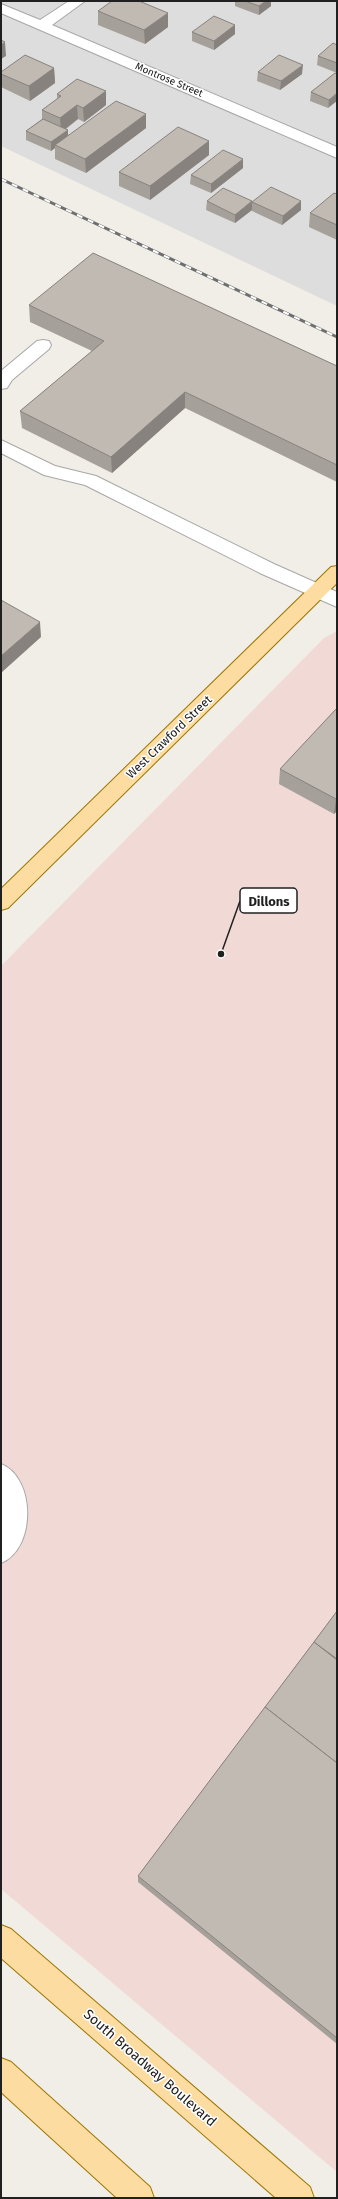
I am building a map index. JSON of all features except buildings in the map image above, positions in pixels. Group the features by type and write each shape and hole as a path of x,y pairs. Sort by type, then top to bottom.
{"main road":[{"name":"West Crawford Street","path":"1,902 44,858 337,572"},
{"name":"South Broadway Boulevard","path":"1,1938 300,2198"},
{"path":"1,2072 139,2198"}],"street":[{"path":"42,25 78,1"},
{"name":"Montrose Street","path":"1,8 337,153"},
{"path":"1,384 6,376 43,345"},
{"path":"1,446 50,471 90,480 268,569 318,590 337,600"},
{"path":"1,1476 14,1498 14,1530 1,1551"}],"shaded area":[{"path":"1,1 337,1 337,306 1,146"},
{"path":"337,631 337,2172 1,1889 1,966 324,638"}],"railway":[{"path":"1,179 337,337"}],"place":[{"name":"Dillons","path":"221,954"}]}
